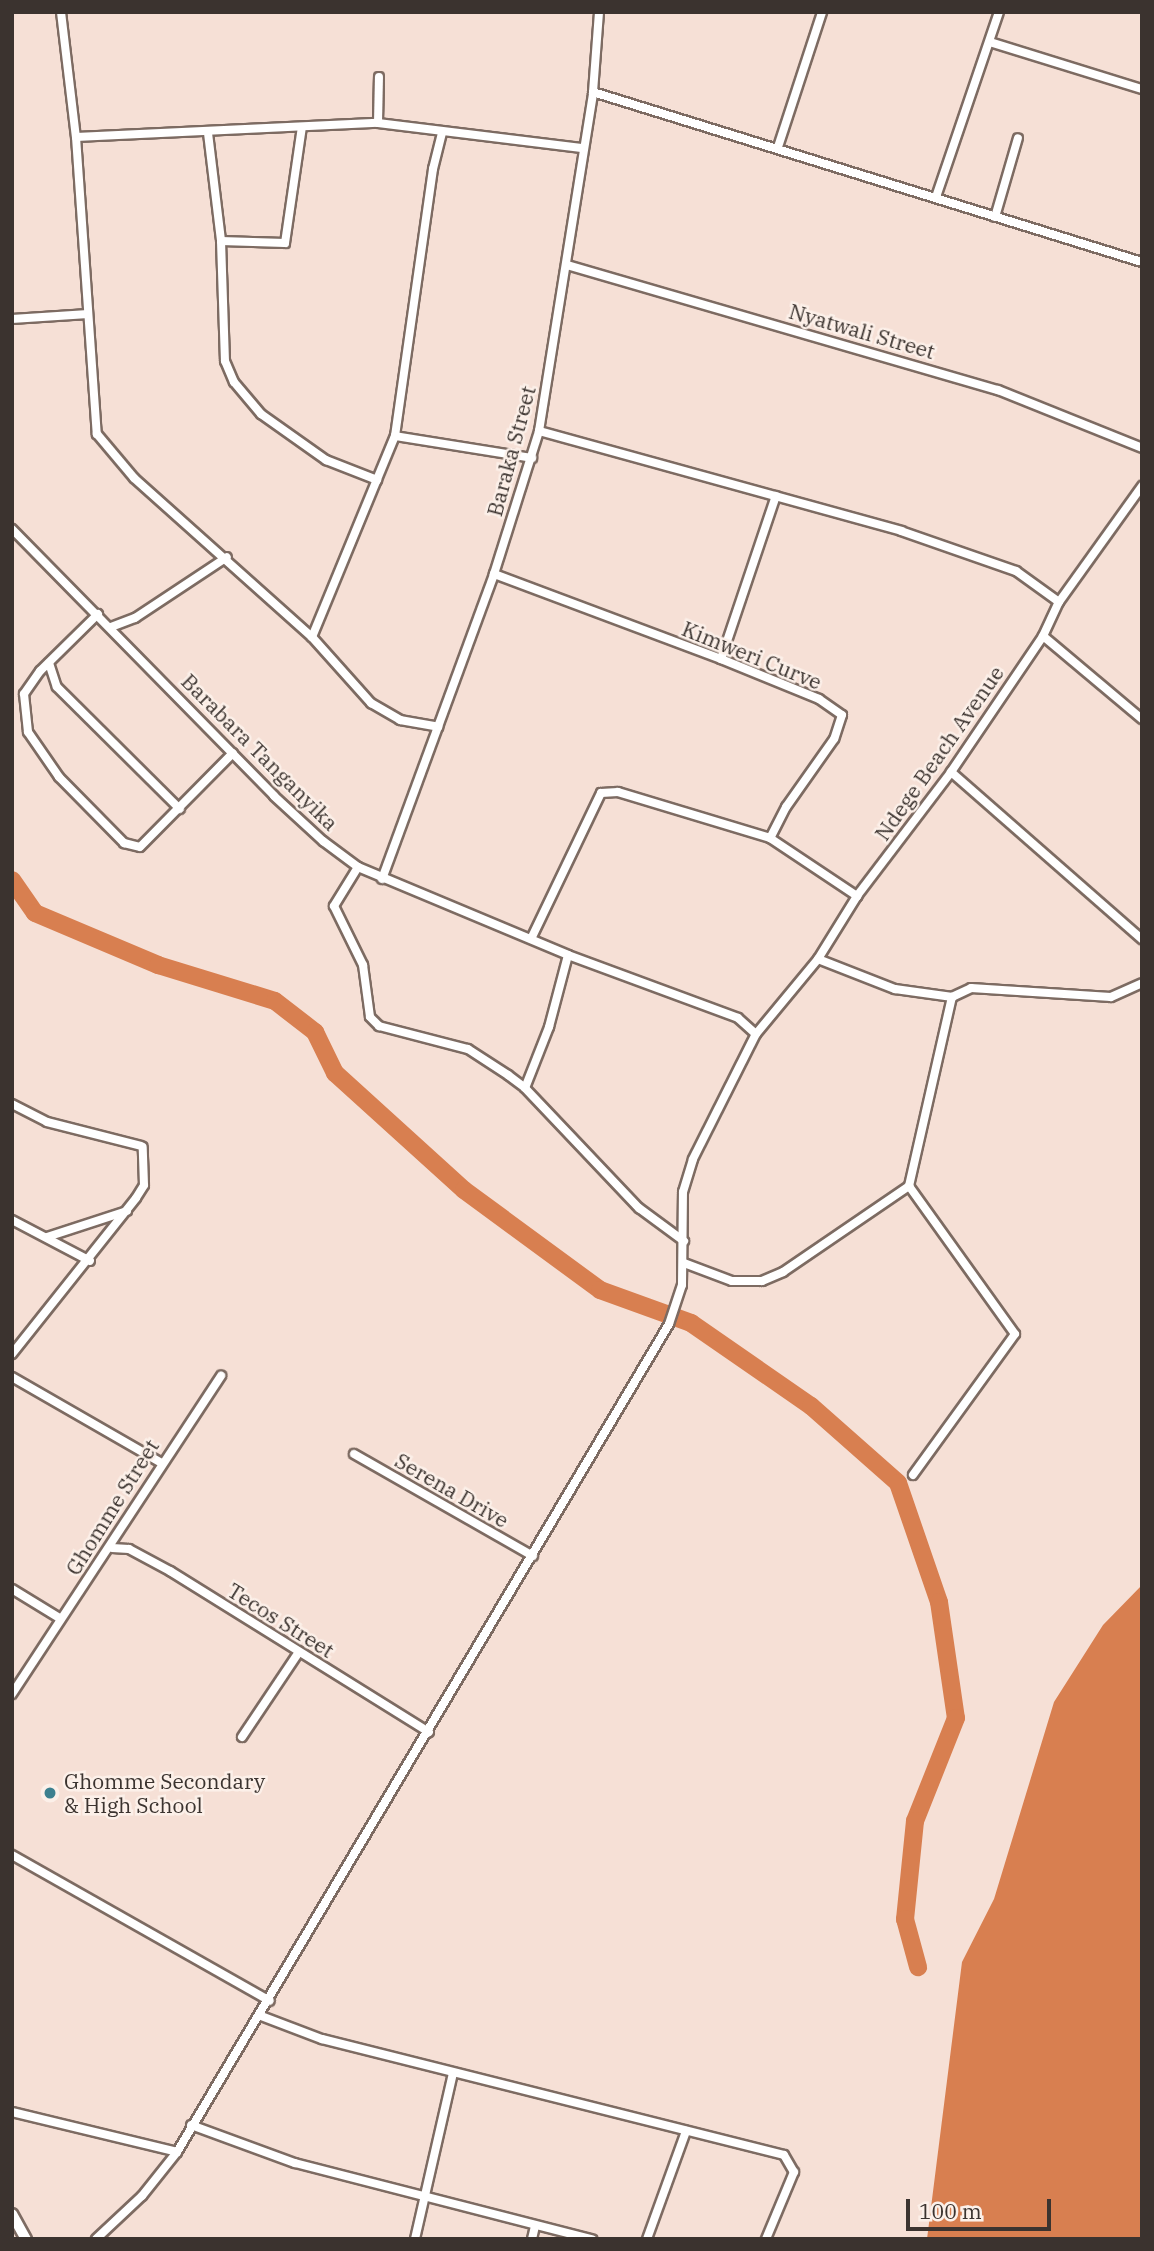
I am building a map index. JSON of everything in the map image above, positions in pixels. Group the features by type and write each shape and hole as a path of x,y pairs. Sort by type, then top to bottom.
{"street":[{"path":"61,12 76,137 97,433 134,478 227,557 312,637 384,713 438,727"},
{"name":"Baraka Street","path":"382,879 494,574 539,431 567,265 581,148 593,92 599,12"},
{"path":"778,147 822,12"},
{"path":"936,197 999,12"},
{"path":"990,42 1142,89"},
{"path":"377,123 379,77"},
{"path":"593,92 778,147 1142,262"},
{"path":"76,137 208,133 377,123 581,148"},
{"path":"221,242 285,243 302,127"},
{"path":"208,133 221,242 225,361 243,396 326,460 376,480"},
{"path":"312,637 395,436 433,169 442,133"},
{"path":"995,217 1018,138"},
{"name":"Nyatwali Street","path":"567,265 998,390 1142,448"},
{"path":"12,319 88,314"},
{"path":"539,431 776,496 990,560 1038,584 1059,602"},
{"path":"395,436 532,458"},
{"name":"Ndege Beach Avenue","path":"96,2239 142,2196 177,2151 270,2001 669,1324 682,1285 684,1241 680,1215 693,1159 756,1034 818,959 857,896 951,772 1043,636 1059,602 1142,486"},
{"path":"721,659 776,496"},
{"name":"Barabara Tanganyika","path":"12,529 323,841 358,867 568,955 738,1018 756,1034"},
{"path":"111,627 135,618 227,557"},
{"name":"Kimweri Curve","path":"494,574 820,699 842,715 834,739 786,807 770,838"},
{"path":"99,614 28,686 23,710 28,732 59,777 124,843 134,847 147,842 233,753"},
{"path":"1043,636 1142,719"},
{"path":"49,663 57,687 180,809"},
{"path":"951,772 1142,939"},
{"path":"531,939 601,793 618,792 770,838 857,896"},
{"path":"358,867 334,906 363,965 370,1017 379,1026 468,1049 525,1088 639,1208 684,1241"},
{"path":"525,1088 549,1027 568,955"},
{"path":"818,959 895,989 952,997 971,988 1111,997 1142,983"},
{"path":"684,1263 732,1281 762,1280 783,1272 909,1186 952,997"},
{"path":"12,1104 60,1126 142,1146 144,1185 90,1261 12,1354"},
{"path":"909,1186 1015,1334 913,1475"},
{"path":"47,1237 127,1211"},
{"path":"12,1220 90,1261"},
{"name":"Ghomme Street","path":"12,1694 112,1548 160,1462 221,1376"},
{"path":"12,1377 160,1462"},
{"name":"Serena Drive","path":"354,1454 533,1556"},
{"name":"Tecos Street","path":"112,1548 129,1549 170,1571 429,1732"},
{"path":"12,1589 61,1619"},
{"path":"242,1737 299,1652"},
{"path":"12,1855 270,2001"},
{"path":"261,2016 323,2039 773,2151 791,2164 791,2182 766,2239"},
{"path":"415,2239 453,2073"},
{"path":"12,2112 177,2151"},
{"path":"191,2125 295,2164 592,2239"},
{"path":"647,2239 686,2131"},
{"path":"12,2214 26,2239"},
{"path":"532,2239 535,2226"},
{"path":"104,2232 111,2239"}],"shaded area":[{"path":"1142,1585 1142,2239 927,2239 962,1962 994,1899 1054,1702 1103,1625"}],"waterway":[{"path":"12,880 35,913 158,965 275,1001 315,1032 335,1073 464,1190 600,1290 691,1323 811,1406 898,1483 939,1602 956,1718 915,1821 905,1919 918,1967"}],"place":[{"name":"Ghomme Secondary & High School","path":"50,1793"}]}
